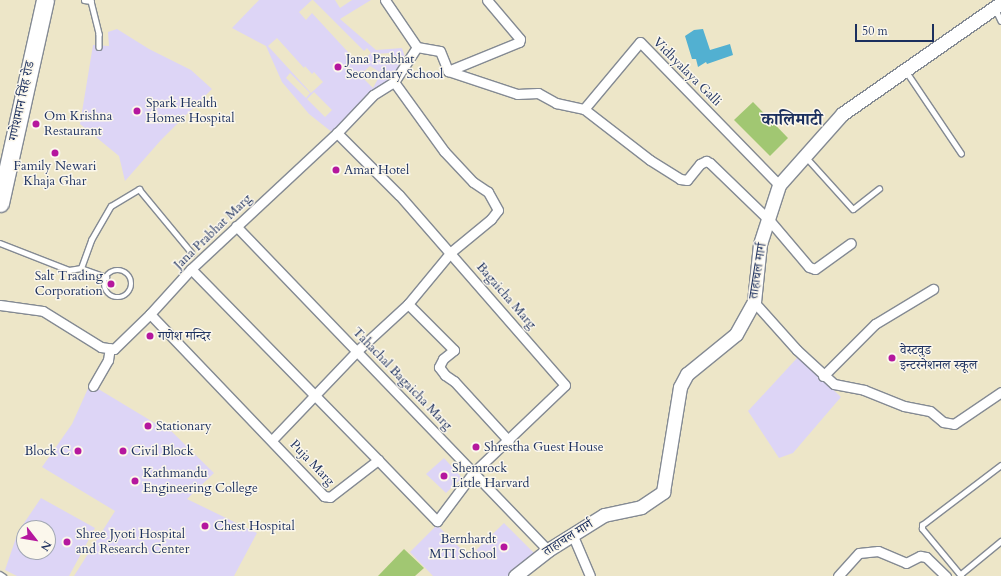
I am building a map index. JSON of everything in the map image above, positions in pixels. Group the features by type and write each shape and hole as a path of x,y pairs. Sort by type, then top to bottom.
{"highway":[{"name":"गणेशमान सिंह रोड","path":"0,203 45,0"}],"street":[{"path":"385,0 417,46 440,51 448,71 517,94 538,94 556,103 584,109 650,160 680,179 688,180 700,164 706,161 710,163 770,221 809,267 815,269 851,243"},
{"path":"448,71 519,42 520,38 487,0"},
{"name":"ताहाचल मार्ग","path":"515,576 548,550 604,515 641,507 663,492 680,387 687,374 736,334 754,302 760,244 770,221 779,185 806,157 842,114 906,71 998,5"},
{"name":"Vidhyalaya Galli","path":"584,109 640,42 779,185"},
{"name":"Jana Prabhat Marg","path":"110,348 114,349 150,314 191,269 337,133 373,95 394,82 417,46"},
{"path":"272,440 358,350 408,304 451,252 491,219 498,210 488,192 473,182 444,151 394,82"},
{"name":"Bagaicha Marg","path":"337,133 399,195 451,252 565,385 509,441 473,473"},
{"name":"Tahachal Bagaicha Marg","path":"236,226 358,350 473,473 548,550"},
{"path":"191,269 314,397 437,521 473,473"},
{"path":"823,376 875,324 933,289"},
{"path":"754,302 823,376 834,384 864,390 904,406 930,411 943,422 954,424 1001,392"},
{"path":"408,304 454,350 443,359 439,367 444,375 454,381 509,441"},
{"path":"0,305 43,311 101,347 110,348 108,360 93,386"},
{"name":"Puja Marg","path":"150,314 324,496 330,497 378,460"},
{"path":"572,536 590,576"},
{"path":"838,576 859,553 878,551 906,563 920,556 926,557 946,576"}],"lane":[{"path":"84,0 91,1 99,34 99,47"},
{"path":"998,5 1001,21"},
{"path":"906,71 961,153"},
{"path":"806,157 853,209 879,189"},
{"path":"81,268 91,240 111,206 139,188 192,253"},
{"path":"0,243 69,270 81,268 106,277"},
{"path":"117,269 126,272 132,279 131,291 120,298 112,296 104,286 106,277 117,269"},
{"path":"1001,465 922,525 922,529 961,575 1001,541"}],"shaded area":[{"name":"Jana Prabhat Secondary School","path":"259,0 312,0 299,12 306,20 312,13 359,64 371,53 367,48 364,51 313,0 335,0 340,8 352,0 371,0 340,19 376,50 402,48 406,60 392,82 333,133 309,114 282,82 266,46 232,28","holes":["277,38 304,68 305,66 312,74 314,72 323,82 311,93 268,46","390,53 390,63 381,63 380,60 374,60 374,54","370,66 381,73 373,88 360,75","290,73 310,93 306,98 286,78","314,92 332,110 325,117 307,99"]},
{"name":"Spark Health Homes Hospital","path":"117,29 149,49 191,70 212,89 161,140 125,181 119,156 80,124 93,45 109,46 108,32"},
{"path":"798,357 841,397 793,453 779,458 748,411"},
{"name":"Kathmandu Engineering College","path":"90,384 158,425 162,422 214,473 187,499 257,533 234,576 74,576 115,511 42,467 72,424"},
{"name":"Shemrock Little Harvard","path":"444,458 462,478 446,493 426,474"},
{"name":"Shree Jyoti Hospital and Research Center","path":"41,498 95,528 69,576 17,576 5,570 16,538 16,560 56,560 56,520 26,520"},
{"name":"Bernhardt MTI School","path":"504,523 535,554 512,576 433,576 410,552 437,525 469,557"}],"green space":[{"path":"753,102 788,138 770,156 734,120"},
{"path":"404,549 424,568 415,576 378,576"}],"water":[{"path":"703,29 710,50 730,44 733,55 707,64 706,62 698,67 696,59 692,59 685,36 694,30"}],"place":[{"name":"Jana Prabhat Secondary School","path":"338,67"},
{"name":"Spark Health Homes Hospital","path":"137,111"},
{"name":"Om Krishna Restaurant","path":"36,124"},
{"name":"Family Newari Khaja Ghar","path":"55,153"},
{"name":"Amar Hotel","path":"336,170"},
{"name":"Salt Trading Corporation","path":"111,284"},
{"name":"गणेश मन्दिर","path":"150,336"},
{"name":"वेस्टवुड इन्टरनेशनल स्कूल","path":"892,358"},
{"name":"Stationary","path":"148,426"},
{"name":"Shrestha Guest House","path":"476,447"},
{"name":"Block C","path":"78,451"},
{"name":"Civil Block","path":"123,451"},
{"name":"Shemrock Little Harvard","path":"444,476"},
{"name":"Kathmandu Engineering College","path":"135,481"},
{"name":"Chest Hospital","path":"205,526"},
{"name":"Shree Jyoti Hospital and Research Center","path":"67,542"},
{"name":"Bernhardt MTI School","path":"504,547"}],"district":[{"name":"कालिमाटी","path":"792,120"}]}
